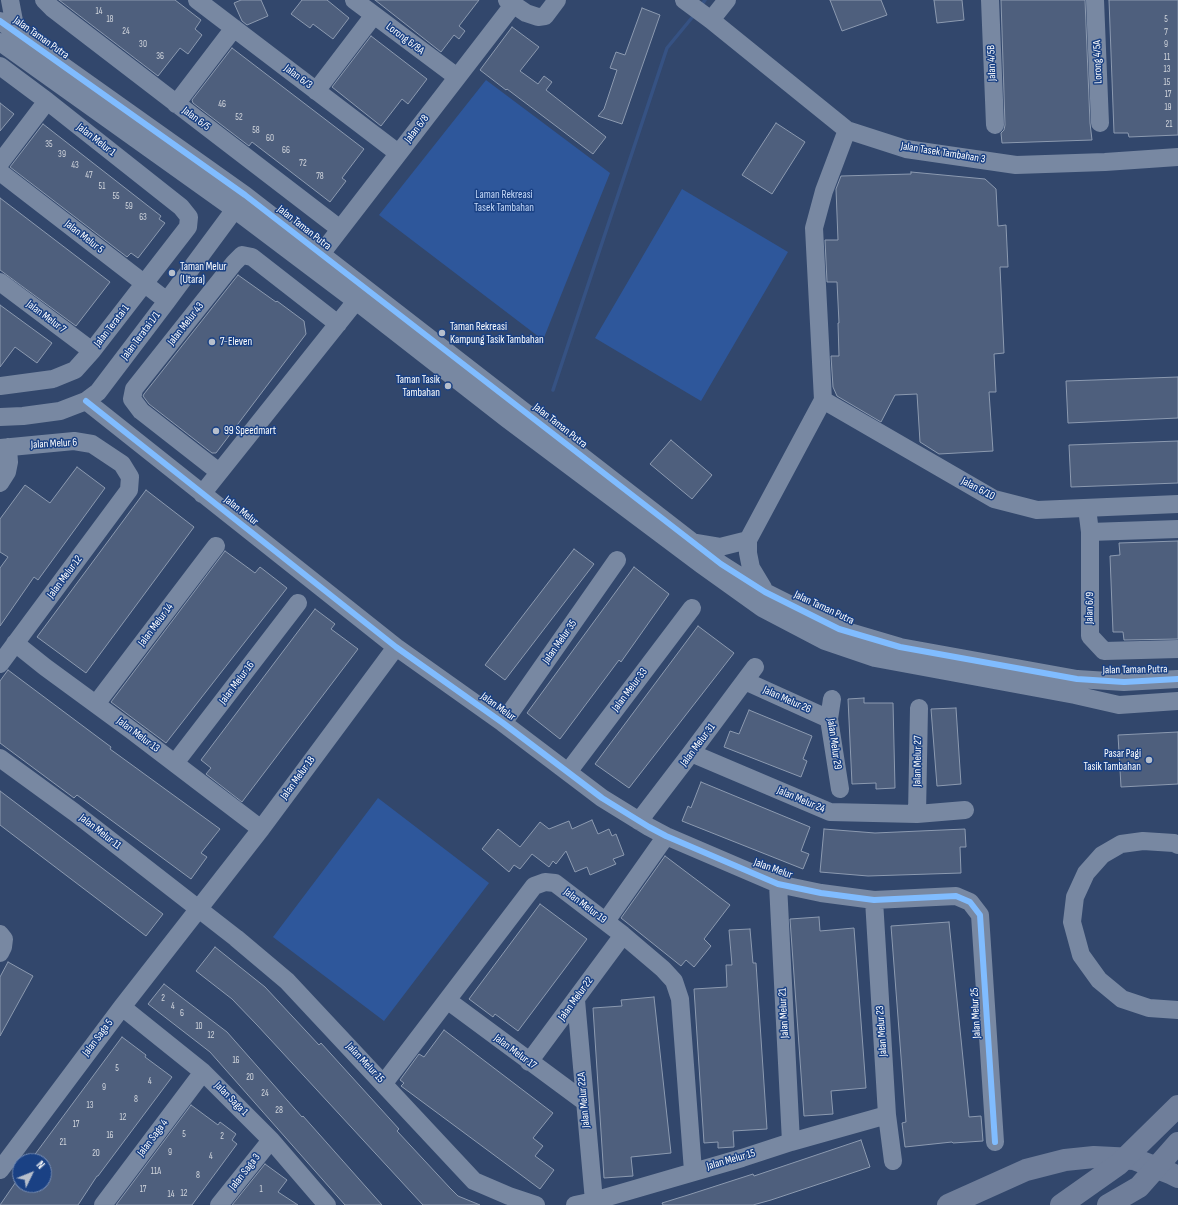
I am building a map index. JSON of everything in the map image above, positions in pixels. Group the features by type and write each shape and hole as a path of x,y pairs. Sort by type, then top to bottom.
{"highway":[{"path":"1061,1205 1119,1164 1178,1106"},
{"path":"1108,1205 1139,1187 1178,1143"},
{"path":"948,1205 1026,1170 1064,1160 1094,1157 1134,1159 1178,1177"}],"street":[{"path":"10,0 14,21 25,39"},
{"name":"Jalan 6/3","path":"197,0 398,154"},
{"name":"Lorong 6/8A","path":"354,0 457,77"},
{"path":"510,2 526,13 538,17 545,16 557,0"},
{"path":"706,17 727,0"},
{"name":"Jalan 4/5B","path":"990,0 994,125"},
{"name":"Lorong 4/5A","path":"1095,0 1100,123"},
{"name":"Jalan Tasek Tambahan 3","path":"685,1 847,130 906,149 1016,165 1105,162 1178,157"},
{"name":"Jalan 6/8","path":"321,254 457,77 510,2"},
{"name":"Jalan 6/5","path":"48,4 340,229"},
{"path":"316,91 374,15"},
{"name":"Jalan Taman Putra","path":"0,21 239,202 356,302 696,543 721,564 766,592 839,629 900,647 1078,679 1124,682 1178,679"},
{"path":"176,104 234,28"},
{"name":"Jalan Taman Putra","path":"0,42 239,202 321,254 512,412 762,608 825,641 875,658 1119,705 1178,701"},
{"name":"Jalan Melur 1","path":"0,66 47,101 181,207 188,217"},
{"path":"0,163 47,101"},
{"path":"766,592 757,580 751,568 748,553 748,540 823,400 814,228 824,191 847,130"},
{"name":"Jalan Melur 5","path":"0,172 167,301"},
{"name":"Jalan Teratai 1/1","path":"0,417 23,416 60,410 86,402 98,392 239,202"},
{"name":"Jalan Teratai 1","path":"0,386 52,379 75,370 92,351 188,227 188,217"},
{"name":"Jalan Melur 43","path":"219,472 141,411 132,398 134,389 234,263 242,255 252,257 338,324"},
{"name":"Jalan Melur 7","path":"0,282 92,351"},
{"path":"202,494 356,302"},
{"name":"Jalan 6/10","path":"823,400 994,499 1037,510 1178,504"},
{"name":"Jalan Melur","path":"86,402 396,646 503,723 602,798 639,821 666,836 778,884 821,893 874,900 956,896"},
{"name":"Jalan Melur 6","path":"4,447 74,442 92,444 122,464 130,477 129,490"},
{"path":"0,483 7,472 9,462 4,447"},
{"name":"Jalan Melur 12","path":"0,664 129,490"},
{"name":"Jalan 6/9","path":"1087,508 1090,532 1090,636 1104,651 1178,649"},
{"path":"1090,532 1178,529"},
{"path":"696,543 720,547 748,540"},
{"name":"Jalan Melur 14","path":"96,704 216,546"},
{"name":"Jalan Melur 35","path":"503,723 617,560"},
{"name":"Jalan Melur 16","path":"175,763 298,602"},
{"name":"Jalan Melur 33","path":"568,772 692,608"},
{"name":"Jalan Melur 13","path":"15,643 261,829"},
{"name":"Jalan Melur 18","path":"199,909 261,829 396,646"},
{"name":"Jalan Melur 26","path":"750,674 829,719"},
{"name":"Jalan Melur 31","path":"639,821 750,674"},
{"path":"1124,682 1178,686"},
{"name":"Jalan Melur 29","path":"832,699 829,719 840,789"},
{"name":"Jalan Melur 27","path":"917,814 918,708"},
{"name":"Jalan Melur 24","path":"691,754 830,812 917,814 965,810"},
{"name":"Jalan Melur 11","path":"0,758 74,812 199,909"},
{"path":"606,921 666,836"},
{"path":"1178,845 1174,843 1142,840 1121,844 1102,855 1086,873 1080,885 1075,897 1072,922 1081,955 1099,980 1122,999 1149,1008 1178,1010"},
{"name":"Jalan Melur 19","path":"384,1083 534,886 545,882 555,883 606,921 663,969 674,981 680,998 693,1171"},
{"name":"Jalan Melur 21","path":"778,884 791,1142"},
{"name":"Jalan Melur 25","path":"956,896 970,902 980,915 991,1108 995,1142"},
{"name":"Jalan Melur 23","path":"874,900 887,1115 893,1161"},
{"name":"Jalan Saga 5","path":"0,1170 122,1007 199,909"},
{"name":"Jalan Melur 15","path":"199,909 287,981 474,1181 508,1196 536,1205"},
{"name":"Jalan Melur 22","path":"529,1062 623,935"},
{"name":"Jalan Melur 17","path":"447,1000 585,1102"},
{"name":"Jalan Melur 22A","path":"576,1000 594,1201"},
{"name":"Jalan Saga 1","path":"122,1007 203,1072 271,1140 326,1205"},
{"name":"Jalan Saga 4","path":"103,1205 203,1072"},
{"name":"Jalan Melur 15","path":"575,1205 594,1201 887,1115"},
{"name":"Jalan Saga 3","path":"219,1205 271,1140"}],"green space":[{"name":"Laman Rekreasi Tasek Tambahan","path":"486,80 610,173 543,340 379,215"},
{"path":"682,189 788,252 701,401 595,338"},
{"path":"378,798 489,883 384,1021 273,937"}],"building":[{"path":"59,0 175,0 201,20 195,29 202,35 188,54 180,48 158,76"},
{"path":"241,0 261,0 268,16 247,25 242,21 234,3"},
{"path":"302,0 327,0 349,18 333,39 313,24 310,28 291,14"},
{"path":"375,0 479,0 459,26 465,31 459,39 454,35 441,52"},
{"path":"830,0 881,0 887,15 842,31"},
{"path":"934,0 962,0 964,20 937,23"},
{"path":"1001,0 1085,0 1092,140 1002,143 1001,133 1004,130 1005,125"},
{"path":"1109,0 1178,0 1178,135 1129,137 1128,133 1114,133"},
{"path":"642,8 660,15 622,124 598,116 604,109 617,70 610,68 616,52 625,55"},
{"path":"512,27 539,47 520,71 538,84 544,76 552,82 546,90 606,137 593,154 480,70"},
{"path":"371,36 427,79 408,104 402,99 381,126 332,87"},
{"path":"232,48 364,149 342,178 346,181 330,202 252,142 249,146 193,103 192,100"},
{"path":"0,103 14,114 0,131"},
{"path":"776,123 805,142 772,194 742,175"},
{"path":"43,124 161,216 159,219 165,223 138,258 131,253 127,257 10,167"},
{"path":"911,172 985,179 996,189 998,226 1006,225 1008,267 1000,267 1004,353 994,354 996,392 989,392 993,451 939,454 920,442 917,394 895,395 881,422 837,396 833,387 831,356 839,356 837,282 827,282 825,240 838,240 836,189 841,176 911,174"},
{"path":"0,198 110,282 76,326 0,270"},
{"path":"238,275 304,321 306,334 216,453 212,453 149,404 143,396"},
{"path":"0,305 52,343 37,363 15,347 0,367"},
{"path":"1178,377 1178,418 1068,423 1066,381"},
{"path":"671,440 712,475 692,499 650,464"},
{"path":"1178,441 1178,483 1071,487 1069,445"},
{"path":"77,467 105,488 38,580 34,577 0,626 0,568 8,557 0,552 0,519 25,485 50,503"},
{"path":"146,490 194,527 86,673 37,637"},
{"path":"1178,541 1178,639 1124,640 1123,632 1113,632 1110,556 1120,555 1119,543"},
{"path":"574,549 594,564 505,680 485,665"},
{"path":"225,551 255,573 260,567 287,588 166,743 111,702"},
{"path":"634,567 669,594 621,662 619,660 560,739 527,713"},
{"path":"315,609 335,624 331,629 358,649 242,802 206,774 211,768 201,760"},
{"path":"698,626 734,653 629,788 595,764"},
{"path":"8,670 111,747 110,749 220,829 201,853 207,857 191,879 77,795 74,798 0,743 0,681"},
{"path":"864,698 864,703 893,703 895,788 876,789 876,783 852,784 848,699"},
{"path":"956,708 961,784 937,786 931,709"},
{"path":"749,710 812,736 803,759 807,761 801,777 724,747 730,731 739,734"},
{"name":"Pasar Pagi Tasik Tambahan","path":"1178,732 1178,784 1121,787 1118,735"},
{"path":"701,782 810,827 801,851 809,854 803,869 682,821 688,806 691,808"},
{"path":"0,791 163,914 146,936 0,825"},
{"path":"592,820 598,834 609,829 612,836 616,834 624,855 613,859 616,864 590,875 587,867 575,872 566,851 556,864 553,861 549,867 532,854 520,869 514,865 509,872 482,849 498,829 520,847 540,822 549,829 569,821 572,829"},
{"path":"824,829 875,833 965,829 966,847 960,847 961,873 868,876 820,872"},
{"path":"665,856 730,905 704,939 711,946 694,967 686,960 681,966 621,918"},
{"path":"540,904 587,939 518,1031 495,1014 493,1017 469,999"},
{"path":"819,917 820,931 854,928 866,1088 831,1091 833,1114 804,1116 790,919"},
{"path":"949,922 969,1117 981,1116 983,1141 952,1142 905,1147 902,1123 906,1122 891,926"},
{"path":"750,929 753,963 756,963 767,1129 733,1131 734,1147 718,1148 718,1142 704,1143 694,989 727,987 726,965 732,965 729,930"},
{"path":"215,947 265,987 319,1045 321,1043 399,1129 397,1131 458,1196 480,1205 423,1205 232,999 196,971"},
{"path":"8,962 33,976 0,1036 0,977"},
{"path":"164,984 227,1032 382,1205 345,1205 210,1052 148,1004"},
{"path":"654,997 671,1153 631,1157 633,1176 604,1178 593,1008 622,1006 621,1000"},
{"path":"444,1030 553,1113 533,1138 543,1146 535,1156 554,1170 540,1189 401,1086 404,1083 400,1080 419,1054 424,1057"},
{"path":"122,1037 146,1055 145,1057 172,1077 97,1176 78,1205 0,1205 12,1188 12,1193 52,1193 52,1153 36,1153"},
{"path":"191,1105 218,1125 220,1122 236,1134 232,1140 237,1144 192,1205 116,1205"},
{"path":"861,1140 870,1167 771,1200 753,1205 663,1205 662,1203 753,1174 754,1176"},
{"path":"265,1164 287,1180 278,1192 298,1205 232,1205"}],"waterway":[{"path":"701,6 705,0"},
{"path":"553,390 667,48 695,14"}],"cycle path":[{"path":"0,21 245,195 721,564 765,592 839,629 900,647 1077,679 1124,682 1178,679"},
{"path":"86,401 396,647 503,723 602,798 649,827 666,836 778,884 821,893 874,900 956,896 970,902 980,915 995,1142"}],"place":[{"name":"Taman Melur (Utara)","path":"172,273"},
{"name":"Taman Rekreasi Kampung Tasik Tambahan","path":"442,333"},
{"name":"7-Eleven","path":"212,342"},
{"name":"Taman Tasik Tambahan","path":"448,386"},
{"name":"99 Speedmart","path":"216,431"},
{"name":"Pasar Pagi Tasik Tambahan","path":"1149,760"}]}
